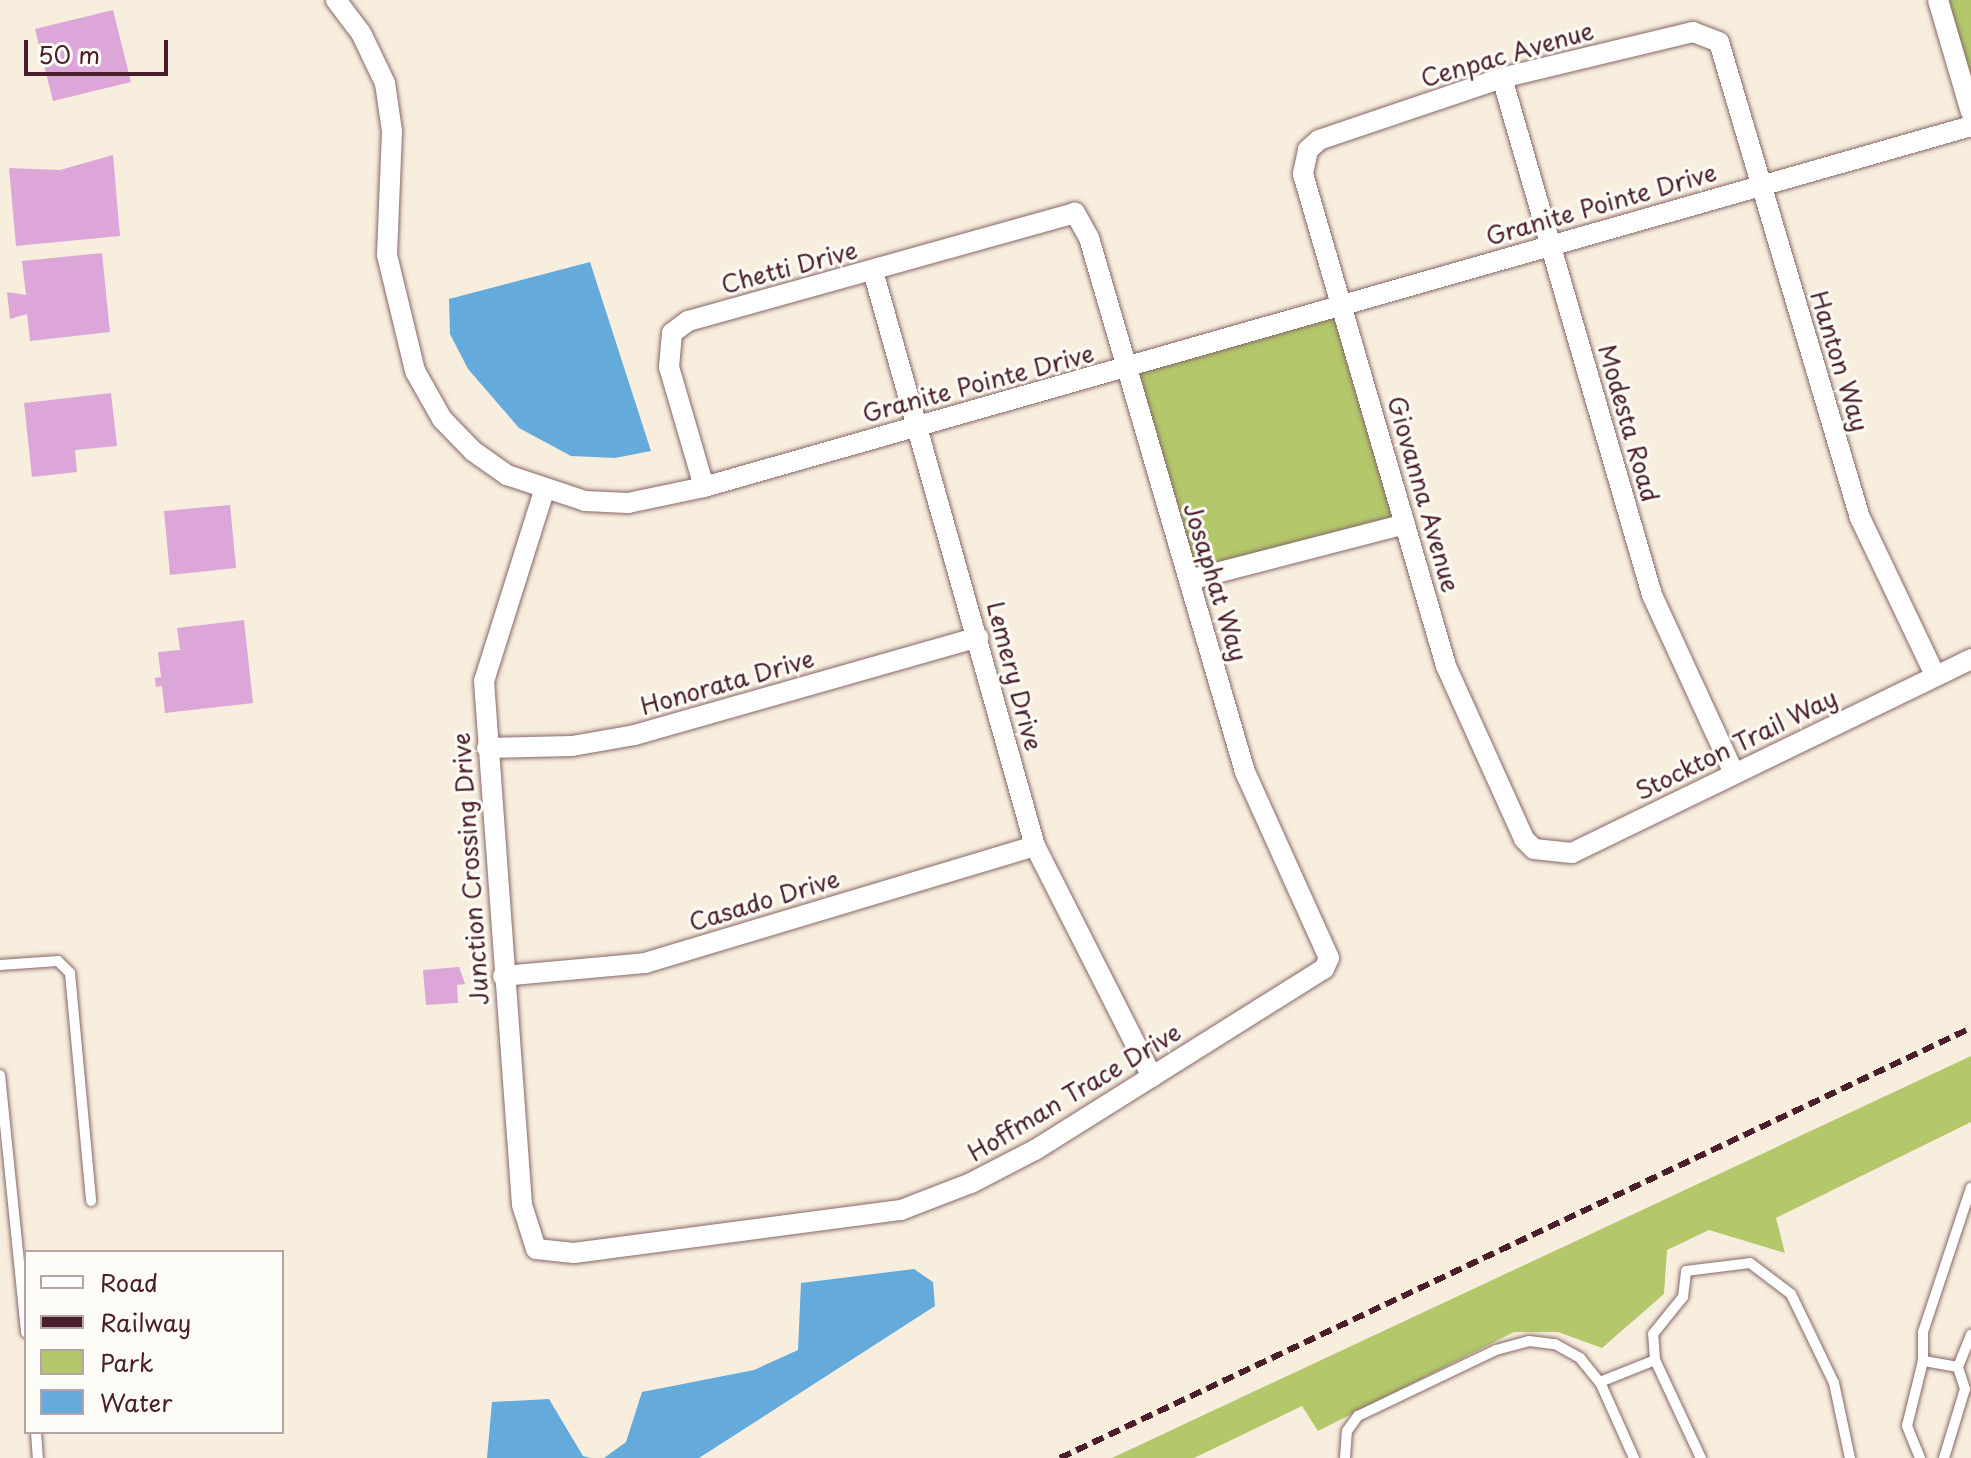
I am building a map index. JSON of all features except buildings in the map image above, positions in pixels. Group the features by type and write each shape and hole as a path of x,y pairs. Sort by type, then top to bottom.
{"street":[{"name":"Granite Pointe Drive","path":"336,0 361,33 385,83 392,131 387,255 415,371 442,419 473,451 507,475 544,491 628,503 704,487 1125,370 1971,126"},
{"path":"1938,0 1971,112"},
{"name":"Cenpac Avenue","path":"1304,155 1319,140 1502,78 1693,32 1708,34 1725,51"},
{"name":"Hanton Way","path":"1725,51 1760,186 1860,518 1935,675"},
{"name":"Modesta Road","path":"1502,78 1652,595 1734,773"},
{"name":"Giovanna Avenue","path":"1304,155 1303,174 1446,666 1524,839"},
{"name":"Chetti Drive","path":"704,487 669,367 672,333 688,321 1075,213"},
{"name":"Josaphat Way","path":"1075,213 1089,238 1125,370 1245,772 1329,958"},
{"name":"Lemery Drive","path":"873,271 1035,846 1152,1077"},
{"name":"Junction Crossing Drive","path":"536,1249 522,1205 484,681 544,491"},
{"path":"1189,580 1405,524"},
{"name":"Honorata Drive","path":"487,748 572,746 635,735 978,637"},
{"name":"Stockton Trail Way","path":"1524,839 1534,849 1572,853 1971,659"},
{"name":"Casado Drive","path":"503,976 645,963 1035,846"},
{"name":"Hoffman Trace Drive","path":"536,1249 574,1253 901,1210 971,1183 1035,1150 1315,977 1329,958"}],"lane":[{"path":"0,965 58,961 70,973 91,1201"},
{"path":"0,1075 24,1313"},
{"path":"1920,1458 1907,1426 1923,1361 1923,1332 1971,1188"},
{"path":"1701,1458 1655,1360 1653,1334 1683,1297 1686,1271 1750,1263 1791,1294 1834,1383 1850,1458"},
{"path":"1944,1458 1965,1389 1958,1367 1971,1335"},
{"path":"1345,1458 1347,1431 1358,1416 1496,1350 1529,1341 1555,1344 1580,1358 1600,1383 1634,1458"},
{"path":"1600,1383 1655,1360"},
{"path":"1923,1361 1958,1367"},
{"path":"36,1434 38,1458"}],"green space":[{"path":"1938,0 1971,0 1971,112"},
{"path":"1342,305 1405,524 1189,580 1125,370"},
{"path":"1971,1056 1971,1122 1776,1218 1785,1253 1709,1230 1667,1250 1664,1294 1602,1348 1558,1332 1514,1332 1318,1431 1302,1406 1194,1458 1112,1458"}],"water":[{"path":"590,262 651,451 615,458 571,456 519,428 468,369 450,334 449,299"},
{"path":"914,1269 933,1282 935,1306 699,1458 604,1458 626,1442 642,1392 754,1370 798,1350 801,1283"},
{"path":"549,1399 583,1456 591,1458 487,1458 492,1402"}],"railway":[{"path":"1060,1458 1971,1028"}]}
